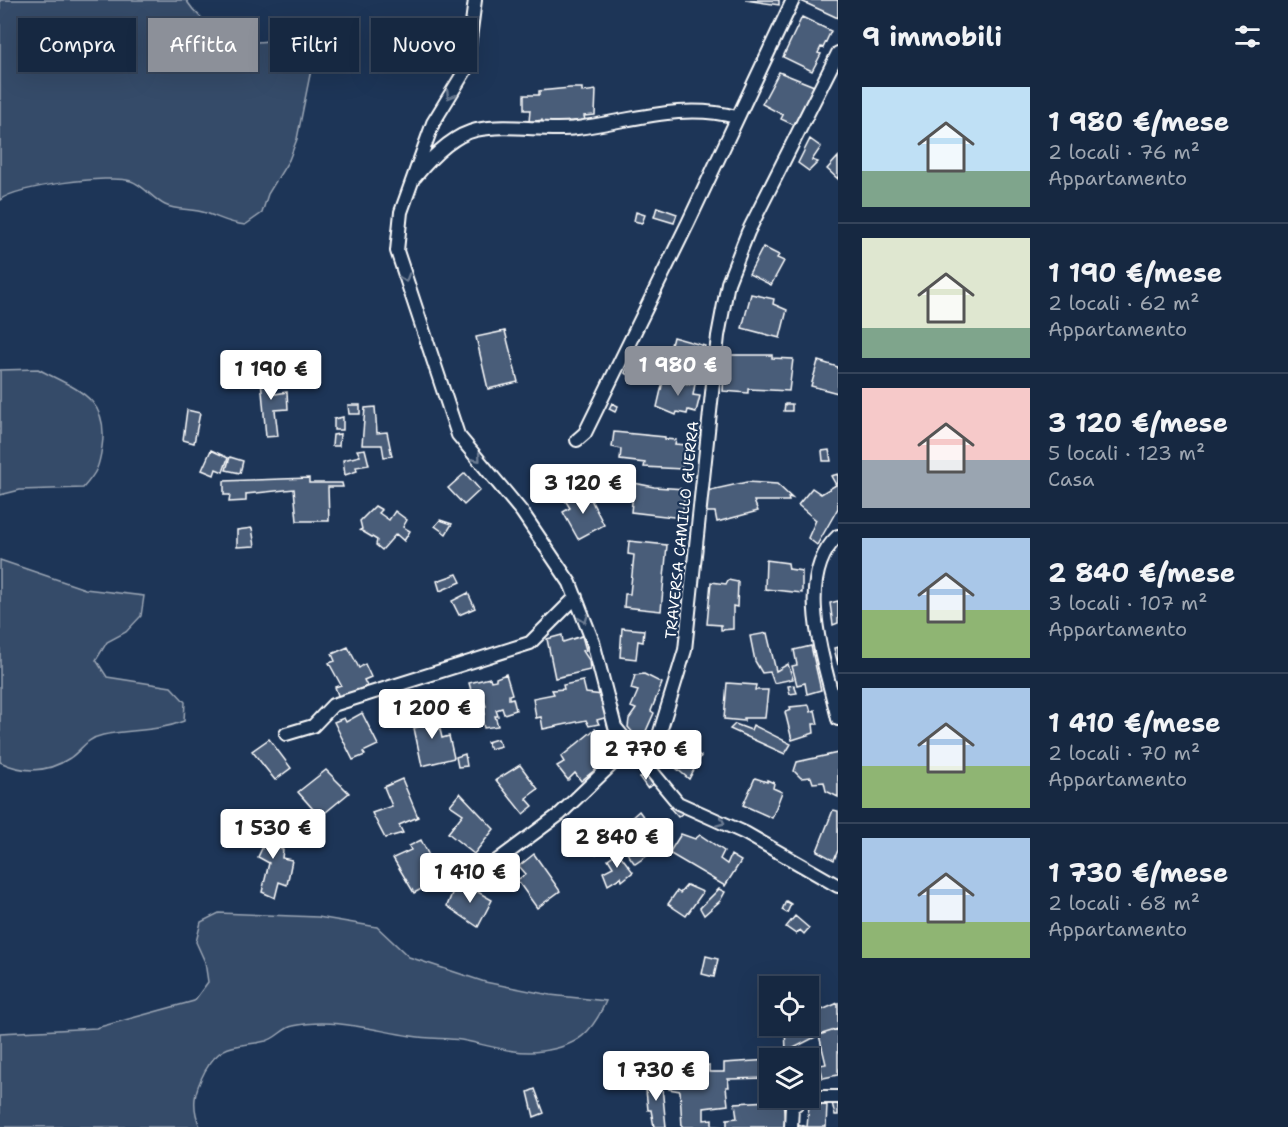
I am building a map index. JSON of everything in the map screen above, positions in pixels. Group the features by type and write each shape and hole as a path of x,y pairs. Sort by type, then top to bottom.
{"street":[{"path":"475,0 466,69 432,123 401,212 397,251 458,435 522,512 542,540 576,597 593,642 615,727 678,803 745,833 838,886"},
{"path":"577,440 585,433 610,383 793,0"},
{"name":"TRAVERSA CAMILLO GUERRA","path":"656,745 685,650 718,336 728,283 748,232 838,53"},
{"path":"412,181 455,140 475,130 576,128 678,111 718,112 736,117"},
{"path":"838,536 821,555 816,573 814,600 819,638 838,718"},
{"path":"286,734 313,726 333,705 530,643 576,597"},
{"path":"479,874 560,814 632,745"},
{"path":"819,1098 838,1097"},
{"path":"791,1127 792,1108"}],"shaded area":[{"path":"0,0 186,0 202,18 148,18 148,72 258,72 258,42 270,40 270,72 311,72 297,139 289,160 268,194 262,213 245,225 201,211 170,207 135,183 120,179 85,180 43,186 24,190 0,200"},
{"path":"38,369 77,389 95,406 101,417 103,430 98,465 83,488 20,490 0,495 0,370"},
{"path":"0,560 85,589 144,596 141,616 126,632 107,642 96,660 107,677 171,687 185,702 184,721 154,729 97,737 70,758 44,769 26,770 0,762"},
{"path":"219,913 318,917 377,927 409,957 485,982 550,995 606,1001 595,1022 582,1036 565,1046 532,1052 512,1051 461,1040 417,1037 338,1024 323,1023 289,1027 266,1041 224,1050 211,1061 196,1092 195,1112 200,1127 0,1127 0,1033 96,1028 194,1001 208,982 205,962 196,942 201,922"}],"building":[{"path":"745,0 779,0 779,5"},
{"path":"802,0 838,0 838,18 801,1"},
{"path":"802,17 831,31 818,53 821,54 812,71 783,57"},
{"path":"779,72 814,86 794,125 781,119 783,115 762,104"},
{"path":"582,88 582,92 596,90 595,115 584,116 585,120 542,124 542,120 529,122 530,110 524,110 524,95 539,95 539,91"},
{"path":"810,139 821,147 812,160 818,162 809,171 798,163"},
{"path":"838,157 838,179 827,169"},
{"path":"657,207 677,214 674,223 654,217"},
{"path":"636,212 645,215 642,223 634,221"},
{"path":"763,247 779,255 777,258 784,261 771,285 749,274"},
{"path":"751,294 774,299 773,304 787,310 780,338 742,328"},
{"path":"505,331 518,382 488,389 476,337"},
{"path":"673,337 705,346 699,369 667,361"},
{"path":"725,355 772,355 772,358 793,359 789,391 748,389 748,393 723,391"},
{"path":"818,361 838,367 838,393 811,386"},
{"path":"630,362 641,365 637,378 625,373"},
{"path":"641,365 653,368 649,381 637,378"},
{"path":"274,367 275,394 287,392 288,409 275,410 278,436 266,437 260,368"},
{"path":"664,377 677,380 676,383 695,384 693,395 700,396 696,412 688,410 687,414 677,412 676,415 657,407"},
{"path":"612,403 618,406 615,412 609,409"},
{"path":"785,404 792,404 792,411 784,411"},
{"path":"348,405 360,405 360,414 349,414"},
{"path":"375,407 377,433 387,432 392,456 384,457 382,445 362,445 365,408"},
{"path":"187,410 200,413 194,443 183,440"},
{"path":"343,417 343,430 334,430 334,419"},
{"path":"614,432 665,437 665,439 676,440 675,444 686,445 682,469 644,467 645,463 620,460 621,449 612,447"},
{"path":"340,434 339,446 332,446 333,435"},
{"path":"365,449 369,465 356,467 357,471 345,475 343,460 360,456 357,450"},
{"path":"211,450 228,458 223,472 216,469 214,475 202,470"},
{"path":"829,450 831,461 823,461 822,451"},
{"path":"230,457 243,461 240,473 226,470"},
{"path":"465,473 480,490 464,505 448,488"},
{"path":"838,474 838,508 817,545 808,538 816,520 798,505 812,488 821,494 836,485 831,476"},
{"path":"309,478 309,483 342,483 343,487 328,487 329,521 297,521 294,489 246,494 246,501 229,502 230,495 224,495 224,481"},
{"path":"747,482 777,484 792,498 788,497 789,501 754,501 758,511 717,522 715,512 703,512 706,491"},
{"path":"634,483 685,489 682,518 631,512"},
{"path":"586,490 604,525 578,539 563,512 570,508 565,500"},
{"path":"375,506 382,510 379,513 389,520 395,511 407,520 403,527 410,531 404,541 396,534 382,550 376,545 377,540 360,530 362,529 360,521"},
{"path":"440,520 452,524 446,534 435,526"},
{"path":"252,528 255,546 237,547 237,530"},
{"path":"629,541 667,545 661,611 624,607 625,594 630,594 634,555 628,554"},
{"path":"766,560 788,563 789,569 802,571 802,593 765,589"},
{"path":"457,574 461,582 440,591 437,581"},
{"path":"728,580 738,582 737,607 733,606 733,629 721,630 721,625 707,624 711,582 726,584"},
{"path":"468,593 475,608 459,615 452,601"},
{"path":"838,601 838,623 833,625 830,603"},
{"path":"622,628 644,630 643,642 638,641 636,659 620,657"},
{"path":"767,633 776,671 788,664 793,679 774,683 770,672 762,673 755,661 750,636"},
{"path":"562,635 563,642 582,636 586,650 583,651 589,660 590,670 555,678 547,639"},
{"path":"811,646 821,690 807,694 805,683 797,685 792,666 797,665 794,650"},
{"path":"348,647 359,668 365,664 371,677 364,680 367,686 339,698 335,687 341,685 329,663 335,661 332,654"},
{"path":"838,647 838,665 834,648"},
{"path":"506,674 512,694 509,695 509,699 513,698 516,710 504,714 502,708 496,710 498,726 484,728 481,716 485,714 482,706 486,706 484,701 475,704 469,683 490,678 491,681 496,680"},
{"path":"644,674 662,683 651,711 654,713 641,742 628,727 629,719 636,709 631,707 638,691 631,689 635,675"},
{"path":"583,681 586,693 603,695 608,717 597,720 599,724 589,726 586,720 543,729 541,717 536,718 533,698 554,694 552,690 564,689 563,685"},
{"path":"727,683 756,685 755,690 768,690 765,718 744,718 744,721 724,719"},
{"path":"794,685 797,693 790,694 788,686"},
{"path":"809,705 811,712 815,710 818,724 813,724 814,733 792,740 785,712 791,710 790,707"},
{"path":"436,711 442,738 449,736 454,758 422,766 414,728 418,727 416,720 421,719 421,714"},
{"path":"362,713 378,745 363,752 365,755 353,760 334,722 344,718 346,722"},
{"path":"735,724 751,730 753,725 791,744 785,754 730,729"},
{"path":"595,729 615,754 581,781 575,773 568,780 557,766 564,762 561,757"},
{"path":"269,739 291,768 275,780 252,751"},
{"path":"497,739 501,746 490,749 487,742"},
{"path":"686,747 701,756 689,779 676,768"},
{"path":"838,753 838,797 826,791 824,782 813,783 811,777 801,778 794,771 797,762"},
{"path":"465,754 467,766 458,767 456,757"},
{"path":"520,765 538,789 526,798 533,806 523,814 496,780"},
{"path":"326,770 349,793 320,817 298,792"},
{"path":"646,774 653,785 647,788 640,778"},
{"path":"755,778 774,783 773,788 782,792 772,818 743,805"},
{"path":"402,779 418,817 399,825 403,833 385,838 372,813 392,806 384,787"},
{"path":"460,793 494,829 474,854 448,833 463,814 450,805"},
{"path":"676,804 684,812 678,817 670,808"},
{"path":"833,810 838,811 838,850 834,860 817,851"},
{"path":"639,811 648,823 632,836 648,855 635,864 613,834"},
{"path":"260,821 270,826 269,832 276,834 275,837 283,841 278,848 283,850 282,858 292,860 287,885 279,882 275,898 262,892 269,863 258,857 265,842 254,839"},
{"path":"681,834 695,839 700,835 724,851 720,859 727,864 731,855 741,861 725,886 669,853"},
{"path":"421,840 441,879 414,893 393,858 411,850 409,846"},
{"path":"600,840 606,846 596,854 593,845"},
{"path":"618,852 633,872 622,881 621,877 608,885 603,872 613,867 608,859"},
{"path":"534,854 560,891 537,908 517,880 526,874 519,866"},
{"path":"464,884 492,900 478,927 447,906 453,891 457,892"},
{"path":"687,885 703,892 686,916 668,904 677,891 680,893"},
{"path":"719,889 725,892 720,901 704,915 700,908"},
{"path":"786,901 791,904 787,913 782,910"},
{"path":"795,916 809,928 804,934 800,930 796,934 786,927"},
{"path":"706,956 718,959 714,977 702,974"},
{"path":"838,1003 838,1029 819,1035 819,1011"},
{"path":"838,1029 838,1075 823,1078 820,1065 826,1064 819,1035"},
{"path":"785,1036 817,1036 794,1048 786,1048"},
{"path":"759,1061 759,1078 728,1079 729,1087 726,1087 728,1105 704,1108 704,1120 712,1119 712,1126 727,1127 682,1127 680,1091 669,1089 669,1075 678,1074 677,1070 709,1065 709,1072 724,1072 724,1063"},
{"path":"661,1076 666,1127 654,1127 651,1110 648,1110 646,1090 649,1090 649,1077"},
{"path":"535,1089 544,1113 534,1117 528,1092"},
{"path":"759,1102 759,1108 784,1108 785,1127 727,1127 727,1119 737,1118 735,1103"},
{"path":"832,1103 838,1103 838,1115 835,1115"},
{"path":"827,1105 826,1127 807,1127 809,1108"}]}
